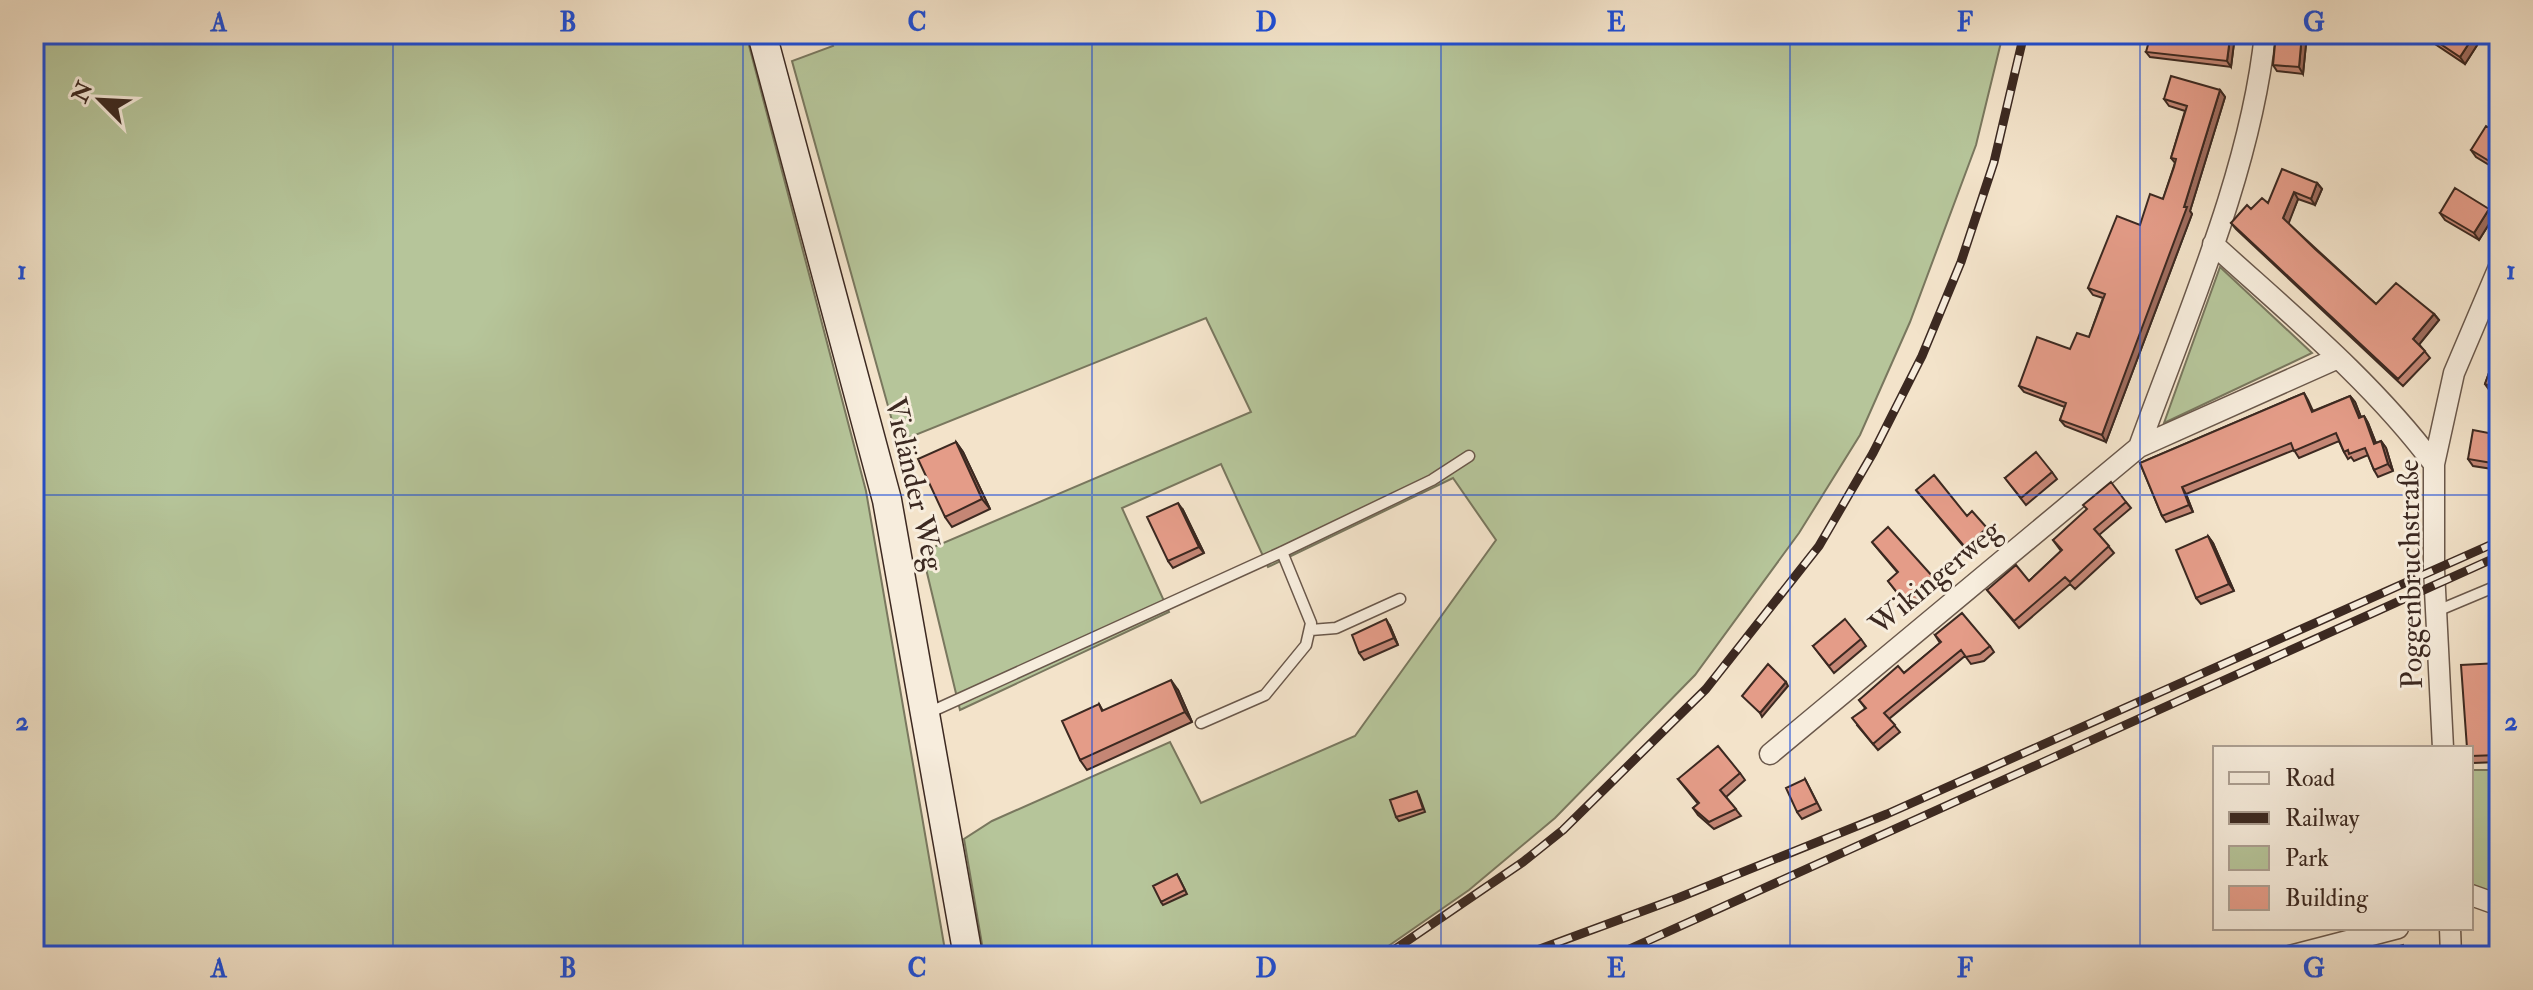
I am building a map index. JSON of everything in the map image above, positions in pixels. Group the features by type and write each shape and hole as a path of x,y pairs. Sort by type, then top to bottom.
{"street":[{"name":"Vieländer Weg","path":"762,34 887,500 968,956"},
{"path":"2139,447 2213,244 2260,85 2265,34"},
{"path":"2213,244 2338,358 2410,432 2434,464"},
{"name":"Poggenbruchstraße","path":"2443,746 2434,464 2454,373 2499,267"},
{"name":"Wikingerweg","path":"1770,754 2139,447 2338,358"},
{"path":"2473,896 2499,905"},
{"path":"2290,956 2390,930"},
{"path":"2450,930 2451,956"}],"lane":[{"path":"924,715 1282,552 1432,480 1469,456"},
{"path":"1201,723 1265,695 1296,659 1311,630 1282,552"},
{"path":"2437,611 2499,585"},
{"path":"1311,630 1336,628 1400,599"}],"green space":[{"path":"34,34 746,34 866,491 946,956 34,956"},
{"path":"828,34 2003,34 1976,145 1910,322 1860,435 1799,533 1695,675 1555,818 1469,890 1374,956 984,956 964,839 992,821 1170,742 1201,803 1355,736 1496,540 1453,478 1268,567 1221,464 1122,508 1169,612 960,710 922,552 1251,412 1206,318 898,442 792,61 833,46"},
{"path":"2220,267 2312,353 2164,423"},
{"path":"2473,770 2499,770 2499,898 2473,889"}],"building":[{"path":"2151,34 2202,34 2230,38 2227,61 2146,52"},
{"path":"2276,34 2302,34 2299,67 2273,65"},
{"path":"2432,34 2475,34 2460,57 2430,37"},
{"path":"2479,34 2499,34 2499,46"},
{"path":"2171,76 2220,90 2184,207 2187,207 2102,435 2060,420 2066,403 2019,386 2037,337 2070,349 2077,333 2089,337 2105,294 2088,288 2117,216 2140,225 2150,194 2163,199 2174,167 2176,159 2171,158 2187,106 2164,99"},
{"path":"2486,126 2499,134 2499,167 2471,150"},
{"path":"2282,169 2317,183 2311,199 2294,192 2283,218 2315,249 2376,304 2396,283 2434,314 2413,339 2425,351 2398,379 2231,223 2247,205 2251,209 2262,198 2268,203"},
{"path":"2455,188 2489,209 2474,233 2440,213"},
{"path":"2499,345 2499,389 2485,384"},
{"path":"2304,393 2312,412 2350,396 2359,418 2364,416 2374,444 2381,441 2388,464 2374,470 2365,448 2349,454 2348,450 2344,452 2336,433 2294,451 2291,443 2182,487 2189,505 2162,516 2140,463"},
{"path":"2473,430 2499,435 2498,464 2468,459"},
{"path":"956,442 982,499 945,517 918,459"},
{"path":"2036,452 2052,472 2021,498 2005,478"},
{"path":"1934,475 1967,516 1972,511 1987,528 1965,547 1916,490"},
{"path":"2111,482 2126,502 2094,529 2109,546 2070,582 2065,577 2014,621 1987,590 2016,565 2029,581 2062,550 2053,540 2087,509 2083,505"},
{"path":"1178,503 1199,547 1168,561 1147,517"},
{"path":"1888,527 1933,577 1904,601 1888,581 1898,572 1872,542"},
{"path":"2208,536 2229,584 2196,598 2176,550"},
{"path":"1962,613 1990,646 1980,654 1966,657 1961,650 1884,713 1895,725 1873,744 1852,718 1866,708 1859,700 1898,666 1904,673 1941,642 1935,635"},
{"path":"1386,619 1394,638 1359,653 1352,635"},
{"path":"1845,619 1861,639 1829,666 1813,646"},
{"path":"2499,663 2499,755 2473,756 2473,746 2467,746 2461,665"},
{"path":"1768,664 1786,682 1760,713 1742,696"},
{"path":"1171,680 1185,712 1080,760 1062,721 1099,704 1102,711"},
{"path":"1718,746 1740,773 1720,790 1736,809 1709,822 1693,808 1699,803 1678,779"},
{"path":"1805,779 1817,803 1797,812 1786,788"},
{"path":"1417,791 1423,809 1396,817 1390,800"},
{"path":"1177,874 1185,890 1161,902 1153,886"},
{"path":"2403,945 2406,956 2365,956"}],"railway":[{"path":"1385,956 1523,862 1563,830 1706,689 1819,546 1873,453 1922,356 1961,262 1994,162 2024,34"},
{"path":"1521,956 1678,898 1887,814 2499,541"},
{"path":"1614,956 2499,556"}]}
